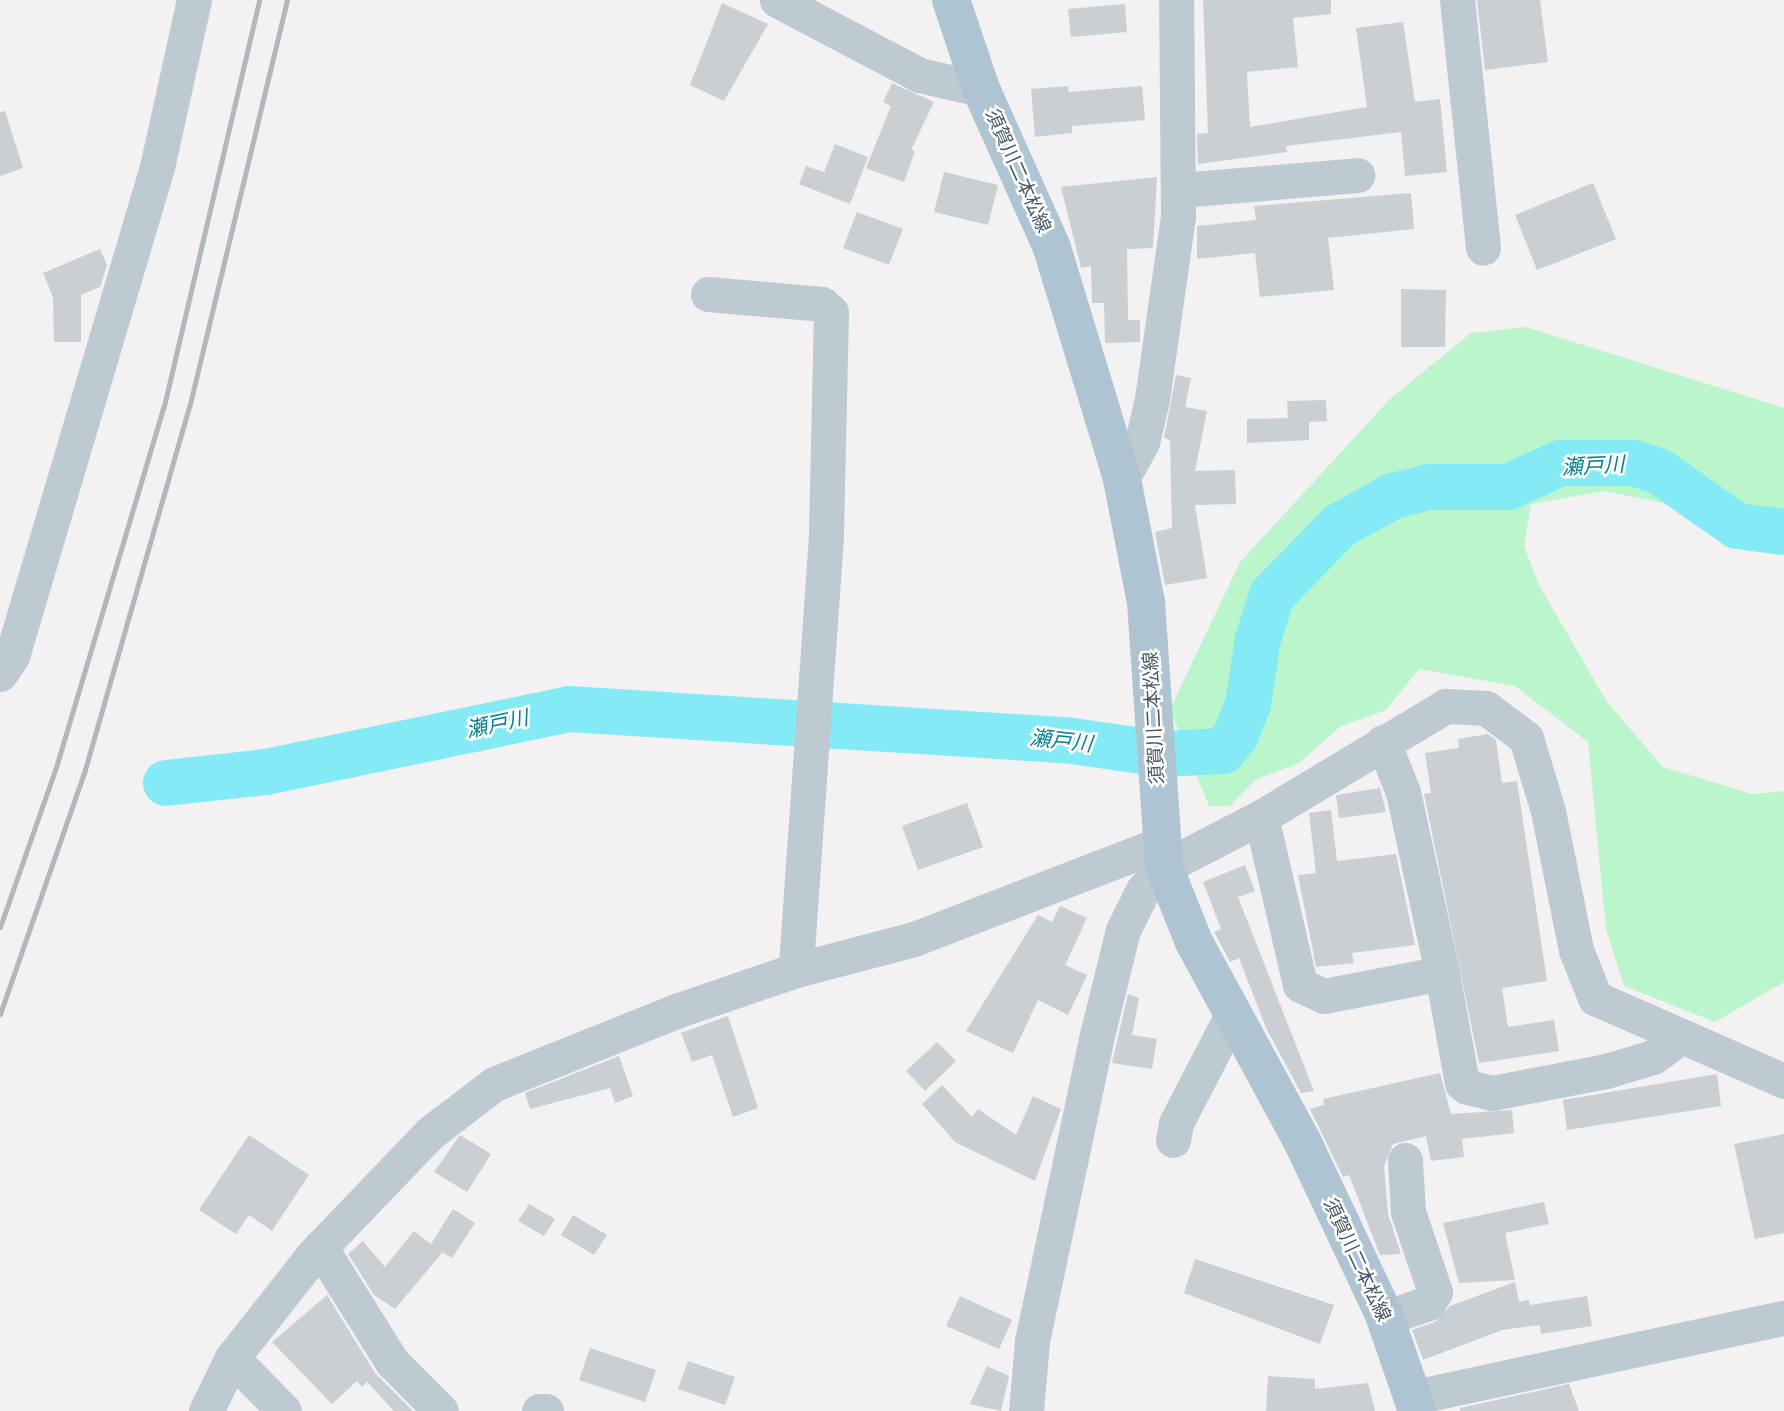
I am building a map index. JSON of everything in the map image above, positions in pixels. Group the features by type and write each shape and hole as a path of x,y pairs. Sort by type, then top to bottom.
{"main road":[{"name":"須賀川二本松線","path":"951,0 981,89 1052,248 1122,479 1146,602 1155,714 1160,843 1194,942 1233,1013 1385,1318 1416,1404"}],"street":[{"path":"0,674 12,656 157,167 194,0"},
{"path":"778,0 919,75 981,89"},
{"path":"1122,479 1142,442 1152,399 1180,190 1176,0"},
{"path":"1457,0 1483,248"},
{"path":"1180,190 1357,175"},
{"path":"708,294 822,304 831,312 813,749 796,970"},
{"path":"206,1411 232,1358 320,1247 430,1133 494,1083 796,970 914,939 1160,843 1261,817 1383,742 1457,705 1486,708 1520,730 1548,811 1585,980 1595,998 1679,1038 1784,1080"},
{"path":"1383,742 1403,792 1442,973 1462,1083 1477,1092 1605,1071 1654,1056 1679,1038"},
{"path":"1261,817 1300,985 1324,996 1442,973"},
{"path":"1026,1411 1032,1341 1120,944 1160,843"},
{"path":"1173,1140 1176,1123 1233,1013"},
{"path":"1385,1318 1429,1303 1435,1292 1408,1212 1405,1160"},
{"path":"320,1247 392,1362 441,1411"},
{"path":"1416,1404 1784,1318"},
{"path":"232,1358 284,1411"},
{"path":"539,1411 546,1411"}],"green space":[{"path":"1526,327 1784,408 1784,516 1739,518 1604,491 1531,504 1524,546 1539,585 1607,702 1663,767 1752,794 1784,791 1784,982 1715,1022 1624,986 1606,929 1588,742 1515,686 1419,669 1386,710 1341,726 1299,763 1257,779 1230,806 1209,806 1170,709 1240,562 1390,399 1471,333"}],"building":[{"path":"1203,0 1331,0 1331,14 1293,18 1298,67 1247,72 1250,127 1367,107 1356,28 1403,22 1415,102 1440,99 1447,172 1405,176 1401,132 1286,146 1287,152 1198,164 1197,134 1208,133"},
{"path":"1477,0 1540,0 1548,62 1485,70"},
{"path":"722,3 768,24 724,101 690,85"},
{"path":"1125,4 1127,32 1071,37 1068,9"},
{"path":"892,83 934,102 911,150 915,151 904,182 866,168 891,106 883,102"},
{"path":"1068,86 1069,92 1142,86 1145,120 1072,126 1072,133 1035,137 1031,89"},
{"path":"5,111 23,168 0,176 0,112"},
{"path":"835,144 868,157 850,204 799,184 806,166 824,172"},
{"path":"944,172 998,185 988,225 934,212"},
{"path":"1157,177 1153,248 1127,249 1128,320 1140,320 1140,342 1105,343 1104,303 1092,303 1091,266 1081,268 1061,187"},
{"path":"1593,183 1616,239 1537,270 1515,215"},
{"path":"1411,193 1414,229 1328,238 1334,290 1260,297 1255,253 1197,259 1197,226 1256,220 1254,206"},
{"path":"857,212 903,229 889,265 843,248"},
{"path":"100,249 107,265 100,287 81,295 81,342 54,342 53,297 43,273"},
{"path":"1401,289 1446,290 1445,347 1401,347"},
{"path":"1176,375 1191,378 1185,407 1207,411 1195,471 1235,470 1236,504 1195,505 1207,578 1165,585 1155,532 1172,528 1170,440 1164,438"},
{"path":"1326,400 1327,421 1309,422 1309,440 1247,443 1247,419 1288,418 1287,401"},
{"path":"1488,734 1496,740 1502,783 1517,781 1547,981 1502,988 1508,1027 1554,1020 1559,1051 1479,1063 1424,794 1431,793 1425,753 1459,748 1458,739"},
{"path":"1380,788 1386,812 1339,818 1336,795"},
{"path":"967,803 983,847 918,870 902,826"},
{"path":"1331,810 1337,861 1396,854 1415,945 1352,953 1354,963 1316,967 1298,875 1316,873 1309,813"},
{"path":"1245,865 1255,891 1238,897 1314,1091 1301,1093 1266,1028 1239,958 1230,962 1214,932 1221,929 1203,882"},
{"path":"1060,906 1087,918 1065,965 1087,975 1068,1015 1038,1000 1013,1053 966,1031 1038,915 1052,922"},
{"path":"1128,994 1139,998 1132,1035 1157,1039 1152,1069 1112,1063"},
{"path":"728,1016 758,1108 733,1117 712,1055 692,1062 681,1033"},
{"path":"937,1042 956,1061 925,1091 906,1071"},
{"path":"619,1056 633,1096 615,1103 610,1088 530,1109 525,1093"},
{"path":"1440,1073 1451,1114 1512,1110 1514,1133 1462,1139 1464,1157 1431,1161 1426,1136 1393,1144 1384,1166 1388,1214 1401,1254 1380,1255 1349,1175 1343,1177 1310,1109 1324,1105 1323,1099"},
{"path":"1717,1074 1721,1106 1567,1130 1563,1100"},
{"path":"942,1085 972,1117 978,1109 1016,1135 1033,1096 1061,1109 1035,1181 955,1142 922,1104"},
{"path":"1784,1134 1784,1233 1755,1239 1734,1144"},
{"path":"249,1135 309,1175 272,1231 249,1215 236,1234 199,1210"},
{"path":"460,1135 491,1154 467,1192 434,1172"},
{"path":"1544,1202 1549,1224 1505,1233 1515,1280 1459,1283 1443,1223"},
{"path":"529,1204 555,1219 544,1236 518,1221"},
{"path":"453,1209 475,1223 452,1258 438,1250 442,1253 395,1309 374,1295 348,1254 363,1241 385,1267 414,1231 431,1244"},
{"path":"573,1215 607,1235 594,1255 561,1235"},
{"path":"1195,1259 1334,1305 1320,1344 1184,1293"},
{"path":"1515,1282 1519,1302 1529,1300 1530,1305 1587,1296 1592,1326 1541,1334 1540,1325 1502,1330 1423,1360 1412,1330 1435,1322 1450,1306"},
{"path":"327,1295 375,1373 413,1411 394,1411 367,1382 362,1387 357,1381 332,1404 272,1342"},
{"path":"960,1296 1012,1320 999,1349 946,1326"},
{"path":"590,1348 656,1370 645,1402 579,1380"},
{"path":"688,1361 735,1377 725,1405 678,1389"},
{"path":"987,1366 1009,1376 1001,1411 970,1404"},
{"path":"1268,1376 1315,1379 1315,1389 1368,1383 1375,1411 1266,1411"},
{"path":"1569,1384 1579,1411 1460,1411 1460,1408"}],"waterway":[{"name":"瀬戸川","path":"166,783 266,772 569,709 1066,740 1162,754 1223,751 1236,735 1248,704 1258,639 1272,595 1339,526 1393,496 1428,487 1508,487 1561,463 1634,463 1660,472 1737,526 1784,532"}],"railway":[{"path":"0,927 57,764 164,406 259,0"},
{"path":"0,1014 84,773 190,404 287,0"}]}
